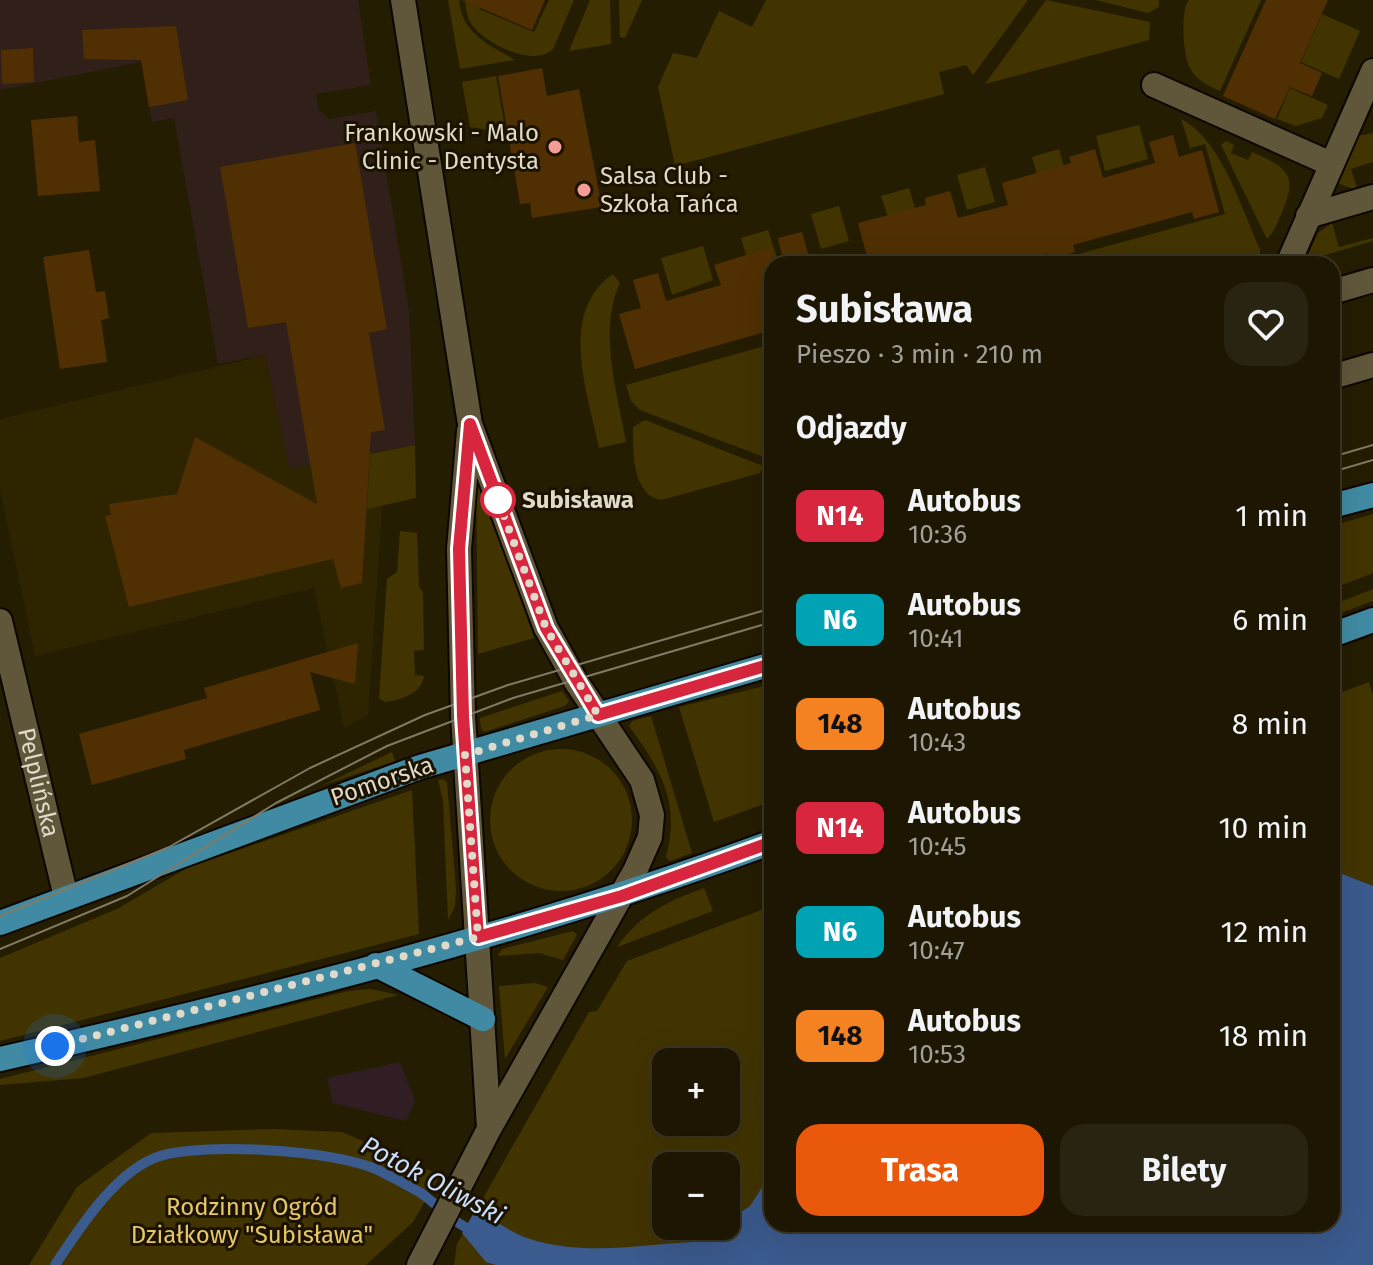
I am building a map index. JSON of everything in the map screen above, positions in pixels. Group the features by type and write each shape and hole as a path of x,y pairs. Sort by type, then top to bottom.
{"main road":[{"path":"1340,504 1373,495"},
{"path":"1340,632 1373,620"},
{"name":"Pomorska","path":"0,923 364,786 764,666"},
{"path":"0,1059 478,937 622,896 764,845"},
{"path":"376,965 483,1019"}],"street":[{"path":"403,0 470,424 546,628 598,715 642,780 652,815 650,837 622,896 489,1129 419,1265"},
{"path":"1291,256 1373,71"},
{"path":"1154,85 1331,164"},
{"path":"1308,216 1373,197"},
{"path":"1340,290 1373,280"},
{"path":"1340,375 1373,365"},
{"path":"470,424 459,549 465,755 489,1129"},
{"name":"Pelplińska","path":"0,621 66,897"}],"shaded area":[{"path":"0,0 358,0 371,85 316,94 319,110 329,119 376,111 409,311 415,445 289,469 265,355 218,364 174,118 152,122 141,62 0,90"},
{"path":"265,355 289,468 386,450 368,715 344,728 314,588 35,656 0,489 0,419"},
{"path":"400,1062 415,1101 406,1121 333,1103 327,1078"}],"green space":[{"path":"448,0 459,0 465,21 478,37 515,60 460,69"},
{"path":"465,0 482,0 479,9 534,32 549,0 574,0 553,49 534,56 499,46 479,32 469,19"},
{"path":"590,0 610,0 611,44 569,51"},
{"path":"619,0 642,0 625,38 620,37"},
{"path":"766,0 1028,0 973,75 966,65 939,72 944,94 675,166 658,87 673,53 697,58 719,11 752,27"},
{"path":"1046,0 1150,22 1149,40 985,84"},
{"path":"1096,0 1159,0 1159,7 1148,13"},
{"path":"1189,0 1261,0 1220,91 1199,79 1188,62 1184,44 1184,13"},
{"path":"1322,14 1360,31 1339,79 1301,62"},
{"path":"496,76 506,133 470,127 462,82"},
{"path":"1290,88 1328,105 1322,118 1296,126 1277,119"},
{"path":"1181,119 1208,142 1229,176 1260,249 1260,256 1071,256 1225,214 1205,144 1190,148"},
{"path":"1139,125 1148,159 1105,171 1096,136"},
{"path":"1373,133 1373,162 1351,169 1358,191 1338,183 1337,171 1351,137"},
{"path":"1226,141 1234,145 1231,153 1248,160 1252,152 1281,168 1289,180 1287,199 1276,227 1267,239 1221,145"},
{"path":"1059,149 1069,183 1042,192 1032,157"},
{"path":"985,167 995,202 967,210 957,175"},
{"path":"909,188 919,222 892,230 881,196"},
{"path":"839,206 849,241 821,249 811,214"},
{"path":"1332,223 1339,247 1373,238 1373,241 1322,256 1308,256 1318,233"},
{"path":"768,230 776,256 764,256 764,268 751,272 741,238"},
{"path":"703,246 713,280 672,295 661,258"},
{"path":"613,274 620,283 610,321 611,361 626,442 599,448 584,379 581,332 586,310 596,290"},
{"path":"764,346 764,457 640,410 631,401 626,385"},
{"path":"645,420 763,466 760,473 661,500 644,490 636,471 633,427"},
{"path":"415,445 416,498 367,509 370,454"},
{"path":"476,478 479,479 534,638 478,654"},
{"path":"1373,514 1373,573 1340,586 1340,524"},
{"path":"400,531 417,533 419,587 423,592 424,650 414,651 415,675 424,676 415,691 385,702 379,698 387,579 397,572"},
{"path":"1373,589 1373,601 1340,613 1340,602"},
{"path":"1369,682 1373,695 1373,1265 454,1265 457,1244 589,1012 597,1011 627,961 764,909 764,1232 1340,1232 1340,693"},
{"path":"764,686 764,804 714,822 679,707"},
{"path":"562,691 569,701 565,706 484,732 481,729 480,718"},
{"path":"651,716 692,853 670,861 666,857 671,820 665,787 629,726 632,721"},
{"path":"561,749 588,755 611,770 626,793 632,820 626,847 611,870 588,885 561,891 534,885 511,870 496,847 490,820 496,793 511,770 534,755"},
{"path":"392,752 395,761 321,786"},
{"path":"438,780 447,782 456,889 455,906 448,920 443,801"},
{"path":"412,790 419,934 0,1041 0,958 117,909 187,868"},
{"path":"704,888 713,911 617,947 645,917 678,898"},
{"path":"573,931 577,935 563,960 539,953 498,956 502,949"},
{"path":"535,983 548,987 505,1059 499,986"},
{"path":"371,989 398,995 83,1078 0,1085 0,1079 348,991"},
{"name":"Rodzinny Ogród Działkowy \"Subisława\"","path":"273,1129 342,1132 440,1175 413,1222 366,1265 29,1265 77,1187 151,1133"}],"water":[{"path":"1340,873 1373,886 1373,1265 496,1265 486,1262 462,1233 476,1209 516,1233 553,1245 622,1248 740,1240 740,1213 750,1206 764,1184 764,1232 1340,1232"}],"building":[{"path":"462,0 545,0 532,30"},
{"path":"1266,0 1328,0 1300,63 1322,73 1312,96 1290,87 1275,119 1223,96"},
{"path":"176,26 188,100 149,107 141,60 84,59 82,30"},
{"path":"33,48 34,82 2,84 1,50"},
{"name":"Frankowski - Malo Clinic - Dentysta","path":"542,68 547,96 579,89 602,207 532,218 530,203 520,204 498,76"},
{"path":"77,116 79,142 95,140 100,191 38,196 31,120"},
{"path":"1173,135 1179,157 1202,150 1219,212 1194,219 1192,212 1073,245 1075,252 1062,256 1048,256 1047,253 1036,256 867,256 858,223 926,205 925,198 950,191 958,218 1008,205 1002,183 1071,163 1069,157 1095,149 1103,178 1155,163 1149,142"},
{"path":"355,143 387,329 369,333 385,430 371,432 362,583 341,588 333,559 129,607 105,516 111,515 109,504 177,494 195,437 317,504 286,322 248,328 220,167"},
{"path":"802,232 809,256 782,256 778,238"},
{"path":"772,247 772,256 764,256 764,332 635,369 619,314 641,308 633,280 658,273 666,301 721,285 714,265"},
{"path":"89,250 96,292 105,291 109,318 101,320 107,362 60,369 43,257"},
{"path":"358,643 355,684 310,672 320,710 184,750 186,759 92,785 79,734 207,698 204,688"}],"waterway":[{"name":"Potok Oliwski","path":"55,1265 100,1202 128,1174 160,1156 207,1149 270,1150 358,1163 421,1193 454,1220 476,1232"}],"tram line":[{"path":"1340,455 1373,445"},
{"path":"1340,470 1373,460"},
{"path":"0,916 169,847 310,768 425,715 508,685 764,610"},
{"path":"0,949 127,896 276,803 387,746 513,698 764,624"}],"bus line":[{"name":"N14","path":"764,666 598,715 546,628 470,424 459,549 463,716 478,937 622,896 764,845"}],"place":[{"name":"Frankowski - Malo Clinic - Dentysta","path":"555,147"},
{"name":"Salsa Club - Szkoła Tańca","path":"584,190"},
{"name":"Subisława","path":"498,500"}],"route":[{"path":"55,1046 478,937 465,755 598,715 546,628 498,500"}]}
